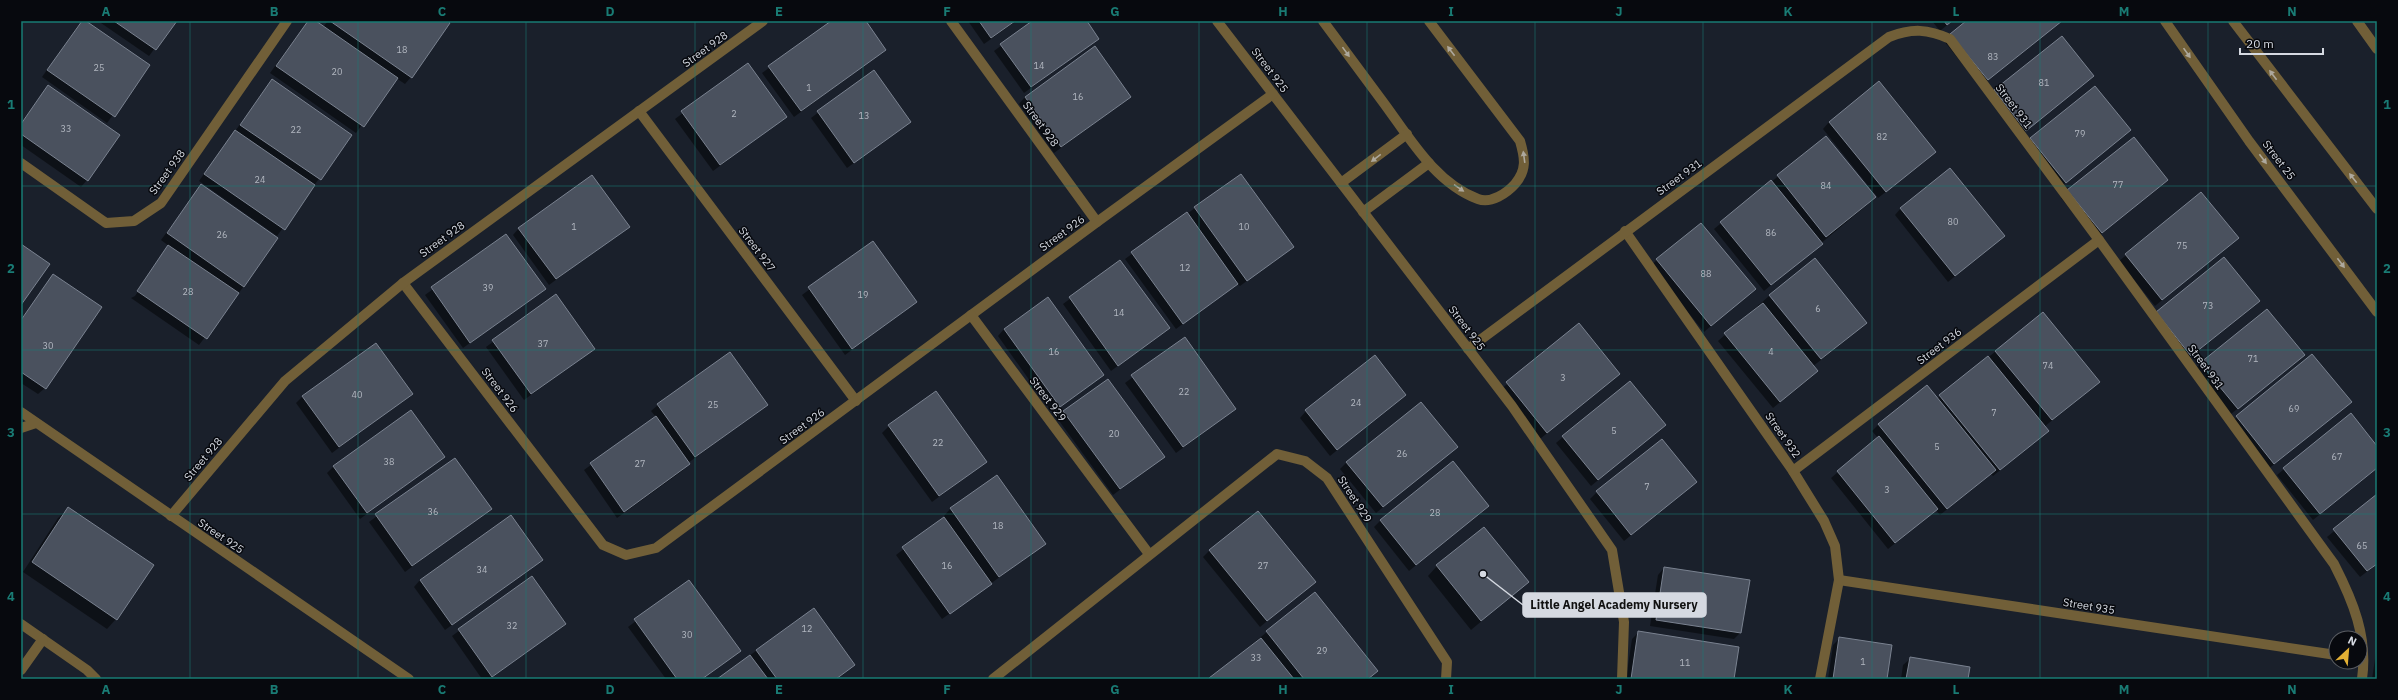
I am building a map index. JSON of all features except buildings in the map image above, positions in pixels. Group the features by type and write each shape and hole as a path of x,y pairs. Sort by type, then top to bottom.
{"street":[{"name":"Street 938","path":"21,163 106,223 134,221 161,203 287,21"},
{"name":"Street 928","path":"171,516 285,381 403,283 764,21"},
{"name":"Street 928","path":"951,21 1097,222"},
{"name":"Street 925","path":"1217,21 1512,406 1612,550 1624,622 1622,679"},
{"path":"1323,21 1429,163 1457,188 1479,200 1497,198 1509,191 1520,177 1526,160 1520,142 1429,21"},
{"name":"Street 25","path":"2165,21 2250,141 2377,312"},
{"path":"2233,21 2377,209"},
{"path":"2357,21 2377,49"},
{"name":"Street 931","path":"1468,349 1625,231 1890,37 1905,30 1922,30 1936,33 1950,40 2099,240 2334,564 2359,620 2360,630"},
{"name":"Street 926","path":"403,283 603,545 626,555 656,548 1097,222 1273,94"},
{"name":"Street 927","path":"639,111 856,401"},
{"path":"1341,184 1407,134"},
{"path":"1363,212 1429,163"},
{"name":"Street 932","path":"1625,231 1794,471 1824,521 1836,546 1838,580 1820,679"},
{"name":"Street 936","path":"1794,471 2099,240"},
{"name":"Street 929","path":"971,315 1149,554"},
{"name":"Street 925","path":"21,412 408,679"},
{"path":"21,428 36,423"},
{"name":"Street 929","path":"993,679 1277,454 1305,461 1327,478 1447,662 1446,679"},
{"name":"Street 935","path":"1838,580 2328,654"},
{"path":"21,624 87,670 96,679"},
{"path":"21,670 43,639"}],"place":[{"name":"Little Angel Academy Nursery","path":"1483,574"}]}
